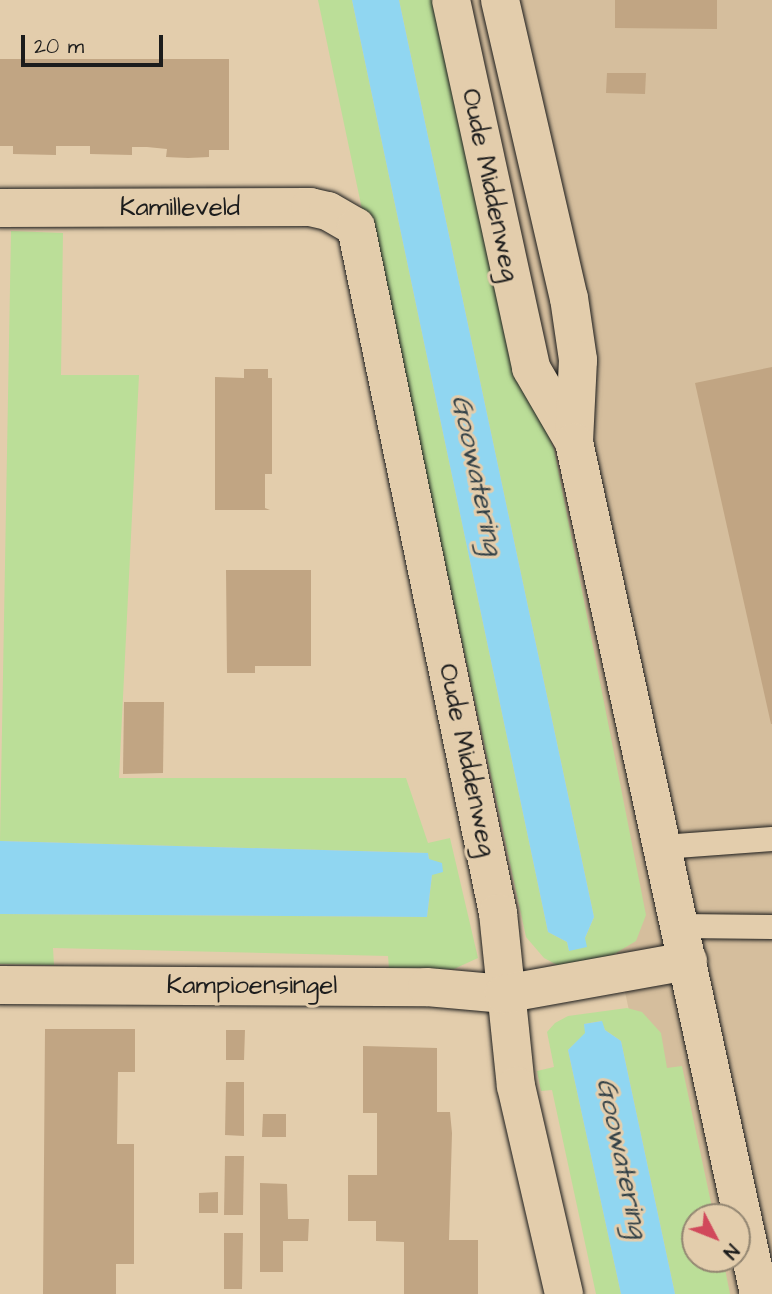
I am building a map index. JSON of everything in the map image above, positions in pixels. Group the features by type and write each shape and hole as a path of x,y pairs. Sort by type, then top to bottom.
{"street":[{"name":"Oude Middenweg","path":"451,0 531,368 574,442"},
{"name":"Oude Middenweg","path":"500,0 569,298 578,360 574,442 759,1294"},
{"name":"Kamilleveld","path":"0,208 310,207 328,211 356,227"},
{"name":"Oude Middenweg","path":"356,227 499,913 516,1086 564,1294"},
{"name":"Kampioensingel","path":"0,985 427,986 505,994 684,944"}],"lane":[{"path":"663,847 772,839"},
{"path":"684,944 772,928"}],"shaded area":[{"path":"415,0 772,0 772,1294 689,1294 685,1273 751,1273 751,1203 681,1203 681,1256"}],"green space":[{"path":"318,0 352,0 548,932 567,942 569,951 585,938 594,917 399,0 437,0 515,358 554,449 646,915 636,941 611,956 559,966 544,958 526,937 374,234 363,214"},
{"path":"11,231 63,233 61,375 139,375 119,778 406,778 428,843 450,838 478,958 454,969 389,969 388,956 53,948 54,965 0,964 0,914 427,917 432,875 428,853 0,841"},
{"path":"627,1008 642,1012 661,1033 667,1068 682,1066 711,1203 681,1203 681,1273 726,1273 730,1294 675,1294 621,1041 605,1030 601,1021 584,1024 586,1033 568,1050 621,1294 596,1294 552,1090 541,1091 537,1071 554,1067 547,1032 555,1023 568,1016"}],"water":[{"name":"Goowatering","path":"352,0 399,0 594,917 585,938 587,947 569,951 567,942 548,932"},
{"path":"0,841 428,853 429,859 442,863 443,872 432,875 427,917 0,914"},
{"name":"Goowatering","path":"602,1021 605,1030 621,1041 675,1294 621,1294 568,1050 585,1033 584,1024"}],"building":[{"path":"615,0 717,0 717,29 615,28"},
{"path":"0,59 229,59 229,150 209,150 209,157 188,158 166,157 167,149 147,147 132,147 132,155 90,154 90,146 56,146 56,155 13,154 13,146 0,146"},
{"path":"607,73 646,73 645,94 606,93"},
{"path":"772,367 772,724 771,724 695,383"},
{"path":"244,369 268,369 268,378 272,378 272,474 265,474 265,508 270,510 215,510 215,377 244,378"},
{"path":"226,570 311,570 311,666 255,666 255,673 227,673"},
{"path":"124,702 164,702 163,773 123,774"},
{"path":"45,1029 135,1029 135,1072 118,1072 117,1144 134,1144 134,1264 116,1264 116,1294 43,1294"},
{"path":"226,1030 245,1030 244,1060 226,1060"},
{"path":"363,1046 437,1048 437,1112 450,1112 452,1133 449,1240 478,1240 478,1294 404,1294 404,1242 376,1241 376,1221 348,1221 348,1175 377,1175 377,1113 363,1113"},
{"path":"226,1082 244,1082 244,1136 225,1135"},
{"path":"263,1114 286,1114 286,1137 262,1137"},
{"path":"225,1156 244,1156 243,1215 224,1215"},
{"path":"260,1183 287,1184 288,1219 309,1219 308,1241 283,1241 283,1272 260,1272"},
{"path":"218,1192 218,1213 199,1213 199,1193"},
{"path":"224,1233 243,1233 242,1289 224,1289"}]}
